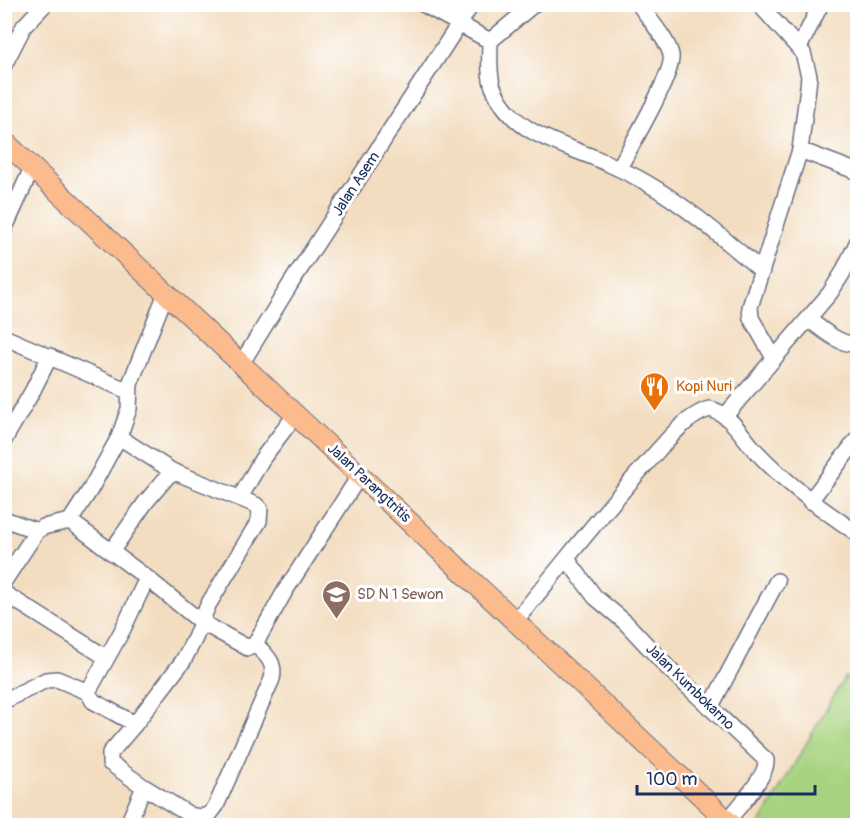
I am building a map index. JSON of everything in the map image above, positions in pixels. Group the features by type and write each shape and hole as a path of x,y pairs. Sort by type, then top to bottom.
{"main road":[{"name":"Jalan Parangtritis","path":"4,141 730,823"}],"street":[{"path":"4,65 24,26 45,4"},
{"path":"423,4 490,41 497,38 534,4"},
{"name":"Jalan Asem","path":"241,364 472,4"},
{"path":"619,168 657,96 671,61 671,54 663,38 639,4"},
{"path":"759,4 799,48 805,59 809,76 800,150 752,300 750,313 757,330 774,358"},
{"path":"799,48 821,4"},
{"path":"490,41 490,75 494,87 512,115 520,123 539,136 619,168 671,199 762,271"},
{"path":"800,150 858,172"},
{"path":"4,230 32,168"},
{"path":"725,416 808,319 842,274 858,241"},
{"path":"4,581 37,531 43,527 70,521 90,490 119,437 129,409 128,392 166,293"},
{"path":"808,319 846,344 858,344"},
{"path":"4,337 128,392"},
{"path":"4,440 50,356"},
{"path":"516,620 608,507 662,447 699,412 709,409 725,416 766,462 810,501 858,534"},
{"path":"240,498 270,447 296,414"},
{"path":"119,437 172,471 240,498 260,509 259,521 222,578 183,661 110,753 109,760 144,787 190,815 200,817 209,815 216,806 272,679 273,665 255,644"},
{"path":"810,501 858,438"},
{"path":"111,552 145,503 172,471"},
{"path":"70,521 147,578 201,622 248,648 255,644 285,591 360,475"},
{"path":"4,519 37,531"},
{"name":"Jalan Kumbokarno","path":"567,559 595,597 625,622 669,669 764,757 767,763 730,823"},
{"path":"88,692 147,578"},
{"path":"710,708 777,580"},
{"path":"4,593 107,658"},
{"path":"4,701 54,678 88,692 93,701 135,724"},
{"path":"127,825 144,787"}],"green space":[{"path":"845,677 857,685 857,825 759,825"}],"place":[{"name":"Kopi Nuri","path":"655,412"},
{"name":"SD N 1 Sewon","path":"336,620"}]}
